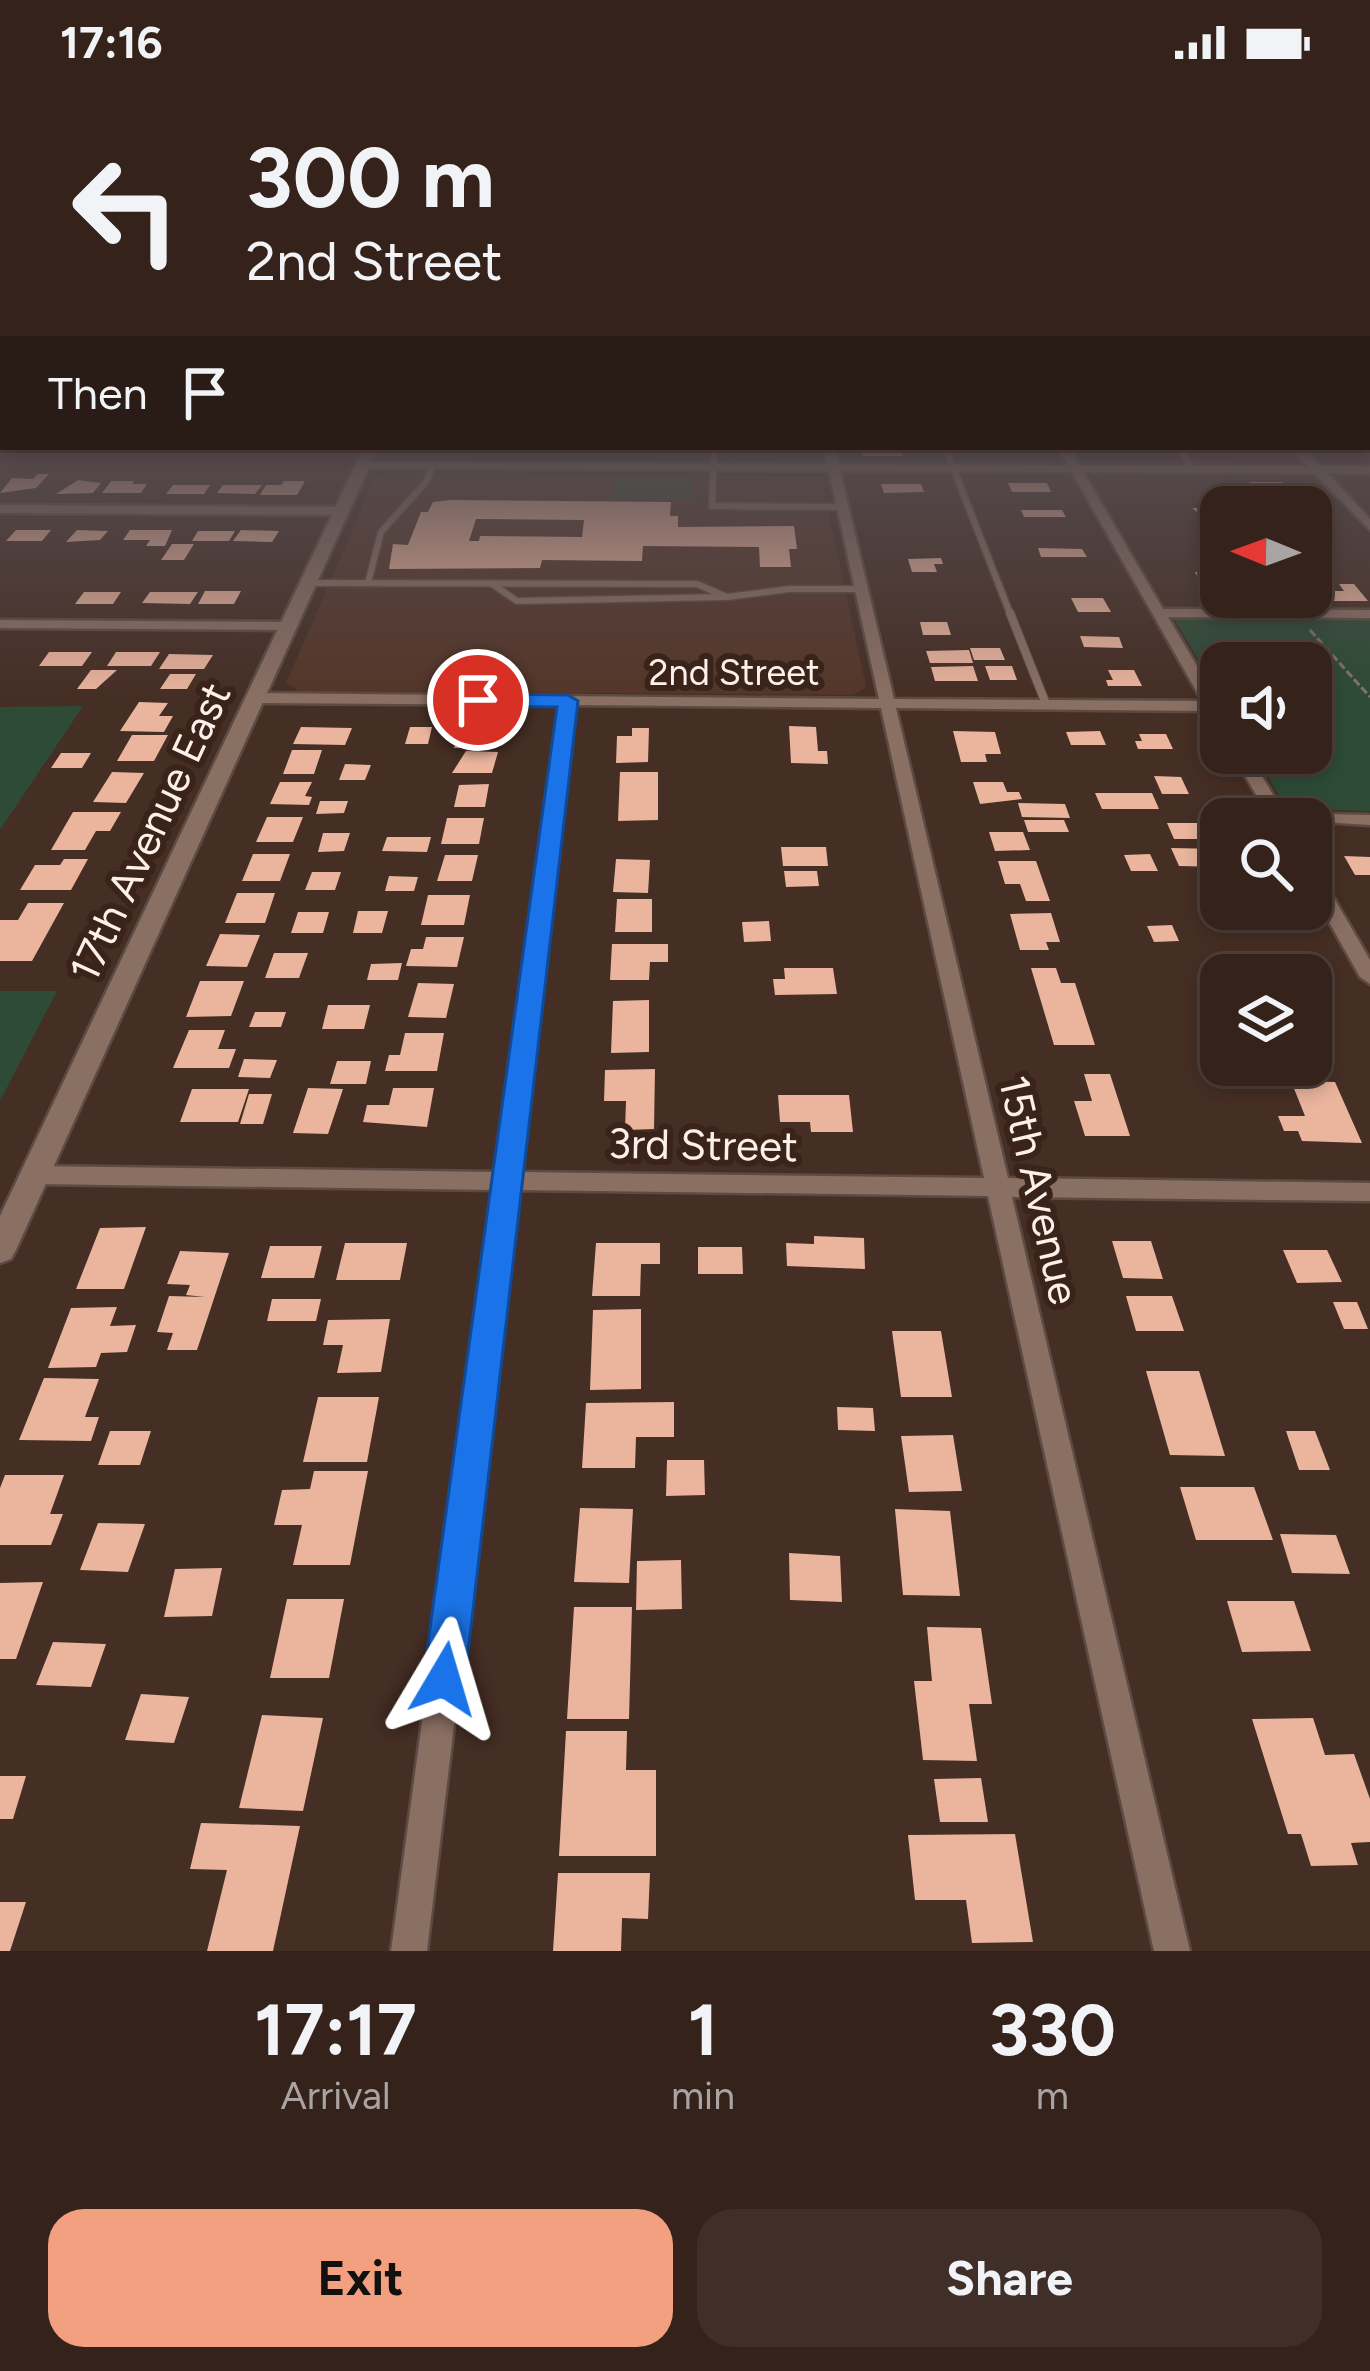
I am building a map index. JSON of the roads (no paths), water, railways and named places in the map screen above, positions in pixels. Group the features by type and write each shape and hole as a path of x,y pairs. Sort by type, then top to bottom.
{"street":[{"name":"17th Avenue East","path":"0,1250 11,1203 35,1175 335,524"},
{"name":"15th Avenue","path":"847,524 1172,1951"},
{"path":"1109,524 1200,683"},
{"path":"1161,613 1370,614"},
{"path":"0,625 288,626"},
{"name":"2nd Street","path":"255,698 1046,704 1200,712"},
{"path":"409,1951 568,701"},
{"path":"1332,820 1370,820"},
{"path":"1332,911 1370,977"},
{"name":"3rd Street","path":"35,1175 1370,1192"}],"lane":[{"path":"368,583 382,532 389,524"},
{"path":"976,524 1046,704"},
{"path":"308,584 697,584 727,597"},
{"path":"492,584 517,601 684,602 789,589 862,590"}]}
